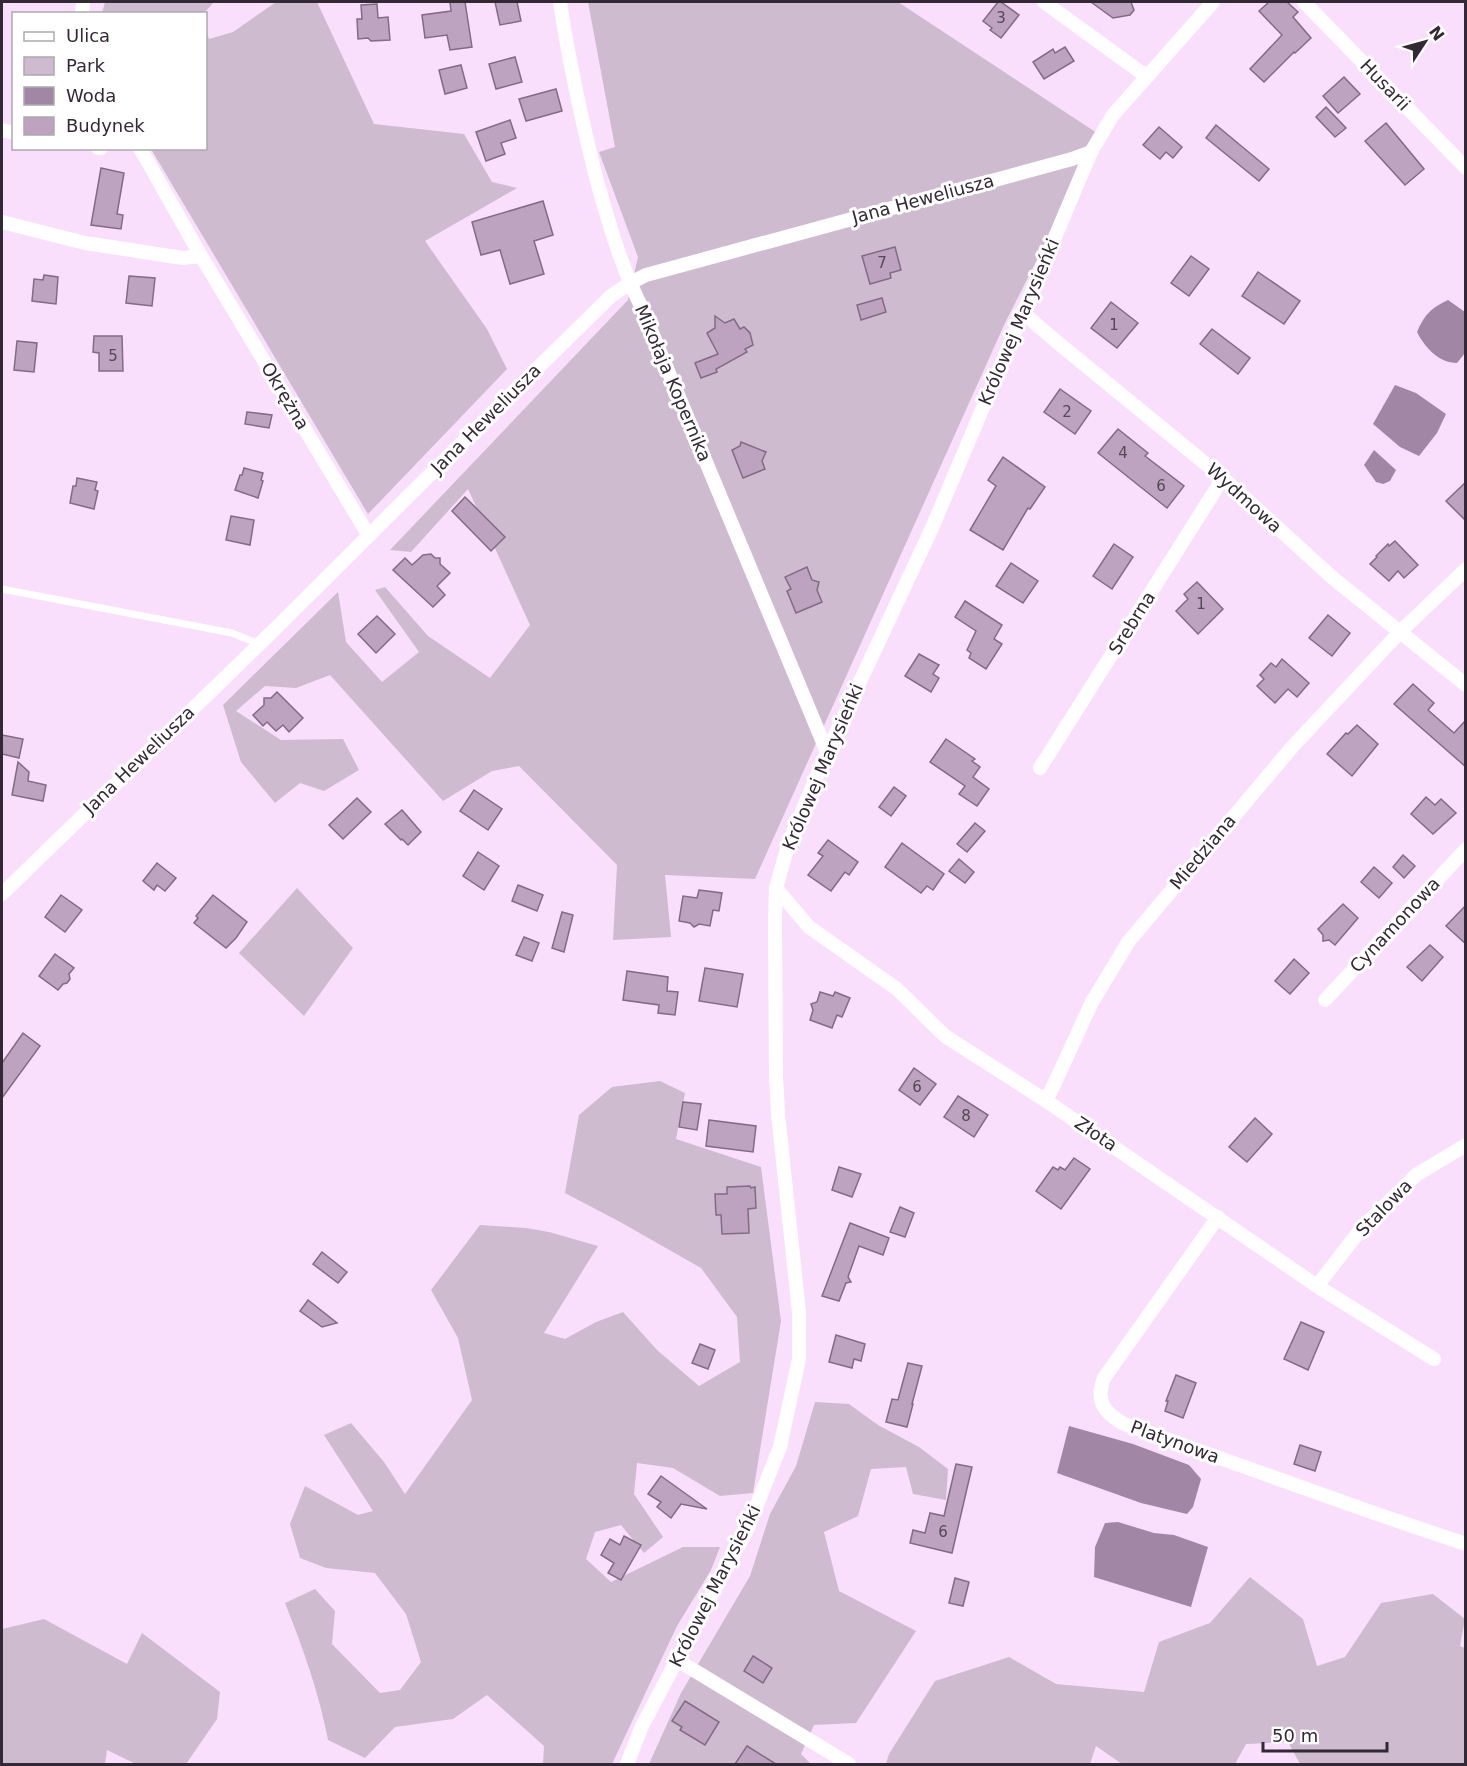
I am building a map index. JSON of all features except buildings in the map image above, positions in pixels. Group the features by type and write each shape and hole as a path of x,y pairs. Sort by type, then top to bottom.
{"street":[{"name":"Mikołaja Kopernika","path":"560,2 586,139 611,231 630,283 827,752"},
{"path":"1044,2 1146,76"},
{"name":"Królowej Marysieńki","path":"627,1764 642,1726 747,1530 780,1447 799,1359 799,1312 778,1114 776,888 789,843 827,752 932,528 1091,152 1113,115 1213,2"},
{"name":"Husarii","path":"1304,2 1466,168"},
{"name":"Okrężna","path":"141,150 201,256 369,536"},
{"name":"Jana Heweliusza","path":"2,894 611,296 630,283 657,272 1091,152"},
{"path":"2,222 85,243 183,258 201,256"},
{"name":"Wydmowa","path":"1022,312 1223,478 1334,579 1466,685"},
{"name":"Srebrna","path":"1040,768 1223,478"},
{"name":"Miedziana","path":"1045,1100 1092,1002 1130,941 1293,746 1400,632 1466,569"},
{"name":"Cynamonowa","path":"1325,1000 1466,849"},
{"name":"Złota","path":"776,888 809,927 897,989 945,1036 1045,1100 1317,1286 1434,1359"},
{"name":"Stalowa","path":"1317,1286 1361,1229 1416,1175 1466,1145"},
{"name":"Platynowa","path":"1218,1217 1104,1378 1099,1390 1103,1406 1108,1413 1124,1424 1466,1544"},
{"path":"677,1660 849,1764"}],"lane":[{"path":"2,589 232,633 259,644"}],"green space":[{"path":"105,2 214,2 205,12 102,12"},
{"path":"276,2 317,2 374,124 464,134 492,182 517,188 425,241 487,329 507,369 368,514 152,150 207,150 207,33 209,39 233,32"},
{"path":"588,2 898,2 1100,135 1005,323 755,879 665,875 671,937 613,940 617,865 519,766 492,771 443,801 330,675 296,688 265,686 236,711 281,740 343,739 359,770 324,791 300,783 275,803 241,762 223,705 338,592 346,642 382,682 419,652 375,590 385,587 428,636 490,678 530,625 468,489 411,552 390,550 628,300 638,257 599,152 615,147"},
{"path":"297,888 353,948 304,1016 239,953"},
{"path":"660,1081 685,1093 676,1139 761,1167 781,1321 753,1493 720,1496 673,1468 637,1463 634,1494 663,1537 644,1553 621,1525 595,1532 586,1559 611,1582 683,1547 720,1547 711,1570 677,1626 612,1764 543,1764 544,1746 487,1695 453,1719 395,1727 365,1758 328,1740 310,1671 285,1603 315,1589 335,1611 332,1644 380,1693 400,1690 421,1662 406,1614 375,1573 326,1568 300,1558 290,1524 305,1486 358,1515 373,1511 324,1435 351,1423 384,1462 405,1494 472,1400 458,1338 431,1290 480,1225 549,1232 598,1246 544,1333 565,1339 596,1322 623,1312 657,1350 699,1386 740,1362 737,1317 701,1268 565,1193 579,1115 612,1087"},
{"path":"815,1402 849,1404 878,1425 919,1447 948,1469 946,1500 913,1494 906,1467 871,1469 858,1516 824,1532 839,1591 916,1631 856,1723 814,1725 801,1754 811,1764 649,1764 681,1693 750,1576 770,1514 796,1466"},
{"path":"1250,1577 1303,1619 1317,1666 1345,1657 1381,1603 1433,1594 1465,1619 1460,1646 1465,1648 1465,1764 1300,1764 1288,1742 1246,1744 1235,1764 1122,1764 1096,1746 1090,1764 886,1764 889,1754 935,1681 1009,1657 1056,1684 1144,1692 1159,1642 1210,1623"},
{"path":"44,1619 127,1664 142,1633 220,1692 217,1719 186,1764 136,1764 107,1750 105,1764 2,1764 2,1629"}],"water":[{"path":"1448,300 1465,312 1465,353 1457,363 1433,354 1417,332 1429,313"},
{"path":"1395,385 1416,393 1446,414 1437,433 1419,456 1400,447 1373,424"},
{"path":"1374,450 1396,470 1390,481 1383,484 1376,482 1364,465"},
{"path":"1069,1426 1133,1444 1189,1465 1201,1479 1193,1507 1187,1514 1141,1503 1057,1473"},
{"path":"1118,1522 1154,1533 1174,1535 1208,1547 1191,1607 1094,1577 1095,1547 1105,1523"}]}
